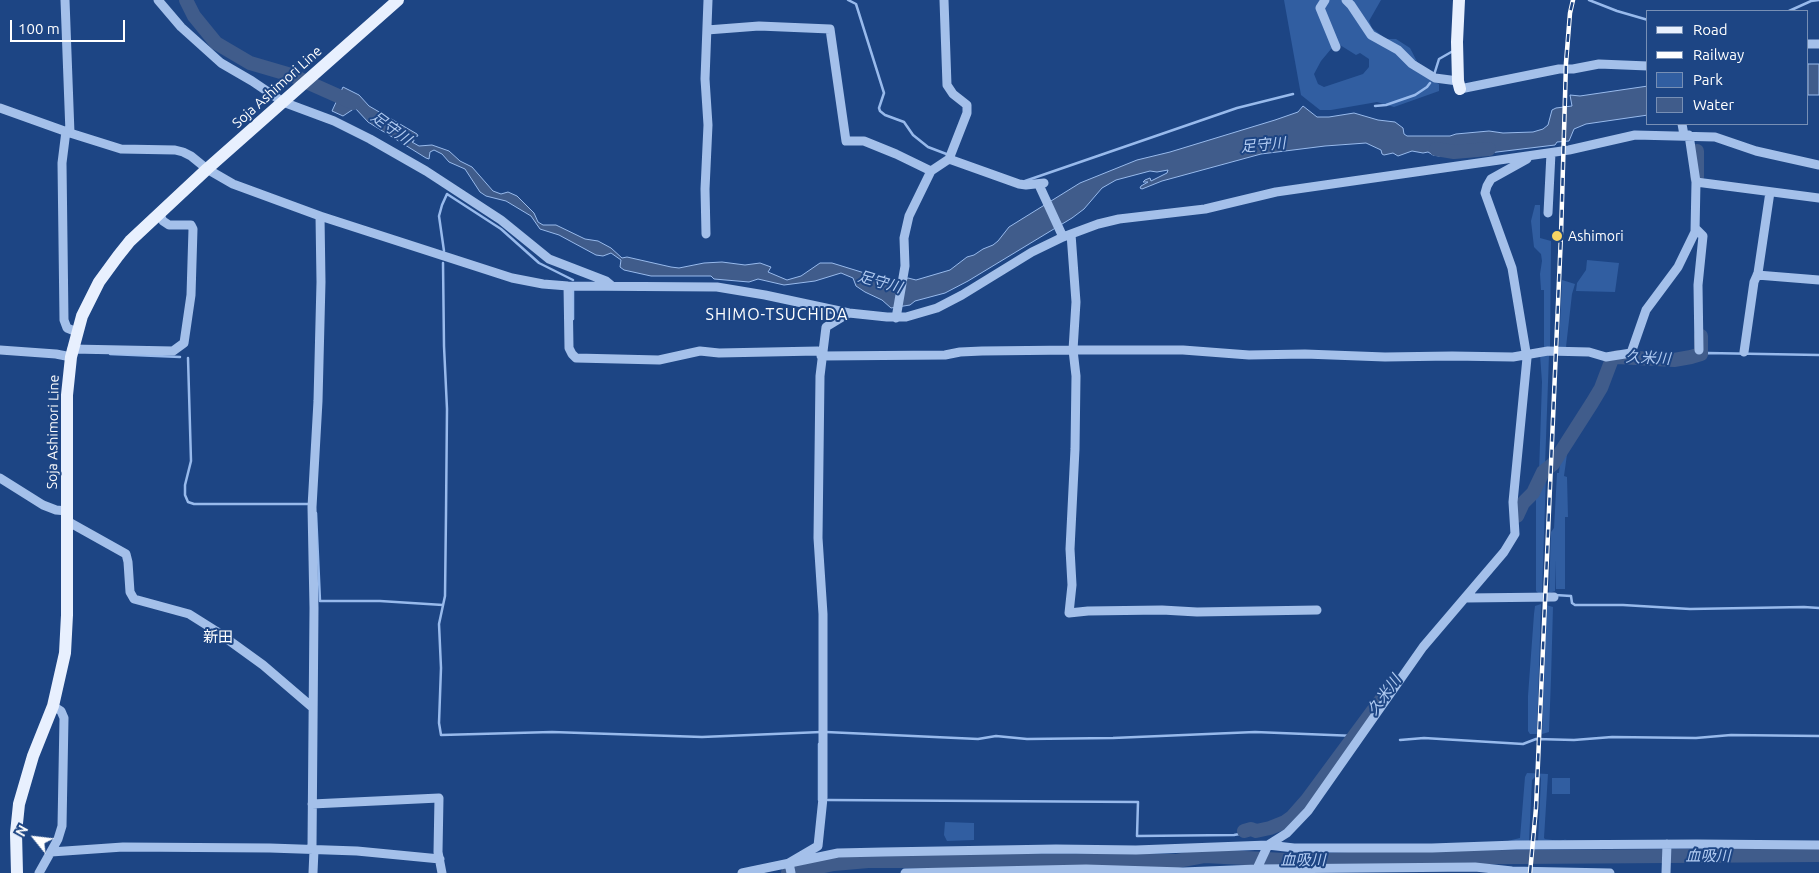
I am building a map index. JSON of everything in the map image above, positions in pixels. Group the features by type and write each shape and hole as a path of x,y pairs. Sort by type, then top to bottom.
{"main road":[{"name":"Soja Ashimori Line","path":"17,873 16,833 19,804 33,756 53,706 63,666 66,642 67,396 72,353 77,332 91,297 107,270 130,241 207,169 398,0"},
{"path":"1459,0 1457,42 1459,85"}],"street":[{"path":"65,0 68,132 62,163 64,320 67,328 77,332"},
{"path":"158,0 181,27 221,63 285,100 370,139 426,171 501,220 549,259 606,280 613,286"},
{"path":"706,234 705,189 708,125 705,78 708,0"},
{"path":"897,316 905,266 904,238 909,216 931,172 950,157 968,109 965,102 953,94 948,85 944,0"},
{"path":"1325,0 1320,8 1336,47"},
{"path":"1346,0 1371,35 1398,50 1412,64 1435,78 1459,85 1599,64 1646,66"},
{"path":"707,30 760,26 830,29 846,141 864,141 896,154 931,172"},
{"path":"0,108 121,149 175,150 192,156 207,169 233,184 320,216 512,278 543,284 568,286 717,287 871,316 918,314 949,302 1032,252 1065,235 1109,221 1205,209 1276,192 1533,156 1635,135 1685,130 1714,137 1756,151 1819,165"},
{"path":"568,286 569,348 576,358 659,360 700,351 720,353 823,351 945,355 960,352 1073,348 1183,350 1249,355 1305,354 1385,357 1513,357 1542,352 1589,352 1606,357 1631,353 1646,310 1678,267 1696,229 1696,182 1685,130"},
{"path":"1548,213 1551,153"},
{"path":"1244,873 1257,869 1267,848 1287,832 1308,811 1423,647 1504,552 1515,534 1513,502 1526,355 1512,268 1485,193 1486,186 1491,180 1533,156"},
{"path":"950,157 1019,184 1041,185 1065,235 1076,302 1073,348 1076,371 1076,449 1070,535 1072,585 1069,613 1162,610 1197,612 1317,610"},
{"path":"1696,182 1819,198"},
{"path":"1744,352 1770,192"},
{"path":"0,350 56,354 173,350 184,343 191,296 193,229 191,225 170,225 163,221 158,214"},
{"path":"314,873 314,850 312,846 314,598 312,506 317,449 322,282 320,216"},
{"path":"1696,229 1703,236 1698,285 1699,350"},
{"path":"1757,275 1819,280"},
{"path":"790,868 818,846 823,798 823,614 818,538 820,454 818,431 826,327 849,313"},
{"path":"0,478 43,505 67,516 126,554 130,592 134,599 189,614 263,665 312,707"},
{"path":"1466,598 1554,597"},
{"path":"39,873 58,839 62,826 64,718 60,711 53,706"},
{"path":"312,804 439,798 438,852 442,873"},
{"path":"742,873 790,868 838,854 998,850 1432,848 1516,845 1819,845"},
{"path":"1666,871 1667,846"},
{"path":"51,852 175,847 270,848 358,851 440,859"},
{"path":"905,873 1086,869 1183,872 1257,869 1350,871 1475,867 1512,871 1610,873"},
{"path":"1282,869 1292,873"}],"green space":[{"path":"1284,0 1381,0 1369,21 1372,28 1386,39 1396,39 1410,48 1424,75 1439,84 1439,91 1394,107 1377,102 1331,110 1320,110 1301,95","holes":["1340,45 1356,55 1360,53 1369,59 1369,67 1363,74 1324,87 1318,84 1314,74 1321,61 1331,49"]},
{"path":"1535,205 1540,205 1540,238 1551,241 1550,348 1544,348 1544,290 1541,290 1540,274 1542,261 1541,254 1534,247 1531,221"},
{"path":"1587,260 1619,263 1615,292 1576,291 1577,283 1586,270"},
{"path":"1562,280 1575,284 1572,294 1566,347 1559,347"},
{"path":"1540,355 1549,355 1545,466 1539,473 1542,382"},
{"path":"1568,447 1564,476 1567,477 1568,517 1565,517 1565,589 1556,589 1556,560 1555,591 1549,593 1551,532 1554,528 1557,473 1559,473 1560,462"},
{"path":"1546,475 1542,593 1538,593 1536,591 1536,495 1542,478"},
{"path":"1541,604 1537,734 1530,734 1528,731 1528,696 1534,614 1535,606"},
{"path":"1546,605 1553,607 1551,679 1549,732 1542,734"},
{"path":"1527,773 1548,774 1544,838 1560,841 1567,839 1563,841 1538,842 1541,779 1540,776 1536,776 1532,780 1529,842 1495,844 1520,838 1525,777"},
{"path":"1552,778 1570,778 1570,794 1552,794"},
{"path":"945,822 974,823 974,840 947,841 944,835"}],"water":[{"path":"1809,64 1819,64 1819,95 1809,95"},
{"path":"1646,86 1646,115 1586,124 1574,129 1569,141 1557,142 1555,145 1472,155 1470,154 1471,149 1463,147 1451,154 1439,156 1428,152 1412,151 1398,156 1393,153 1384,155 1381,150 1366,143 1325,146 1261,154 1162,181 1142,189 1140,188 1148,182 1143,182 1145,180 1150,178 1151,181 1167,173 1168,170 1150,171 1116,180 1102,188 1084,209 1072,218 968,281 945,293 915,301 910,305 891,308 882,300 856,286 853,278 841,273 815,281 784,285 758,279 749,282 714,279 711,276 651,276 624,270 620,267 621,260 611,253 603,256 596,255 559,235 540,229 531,216 506,201 486,196 480,192 465,169 449,162 442,154 434,150 430,152 429,159 426,158 368,122 355,108 343,116 332,111 343,87 359,95 369,106 417,134 418,136 413,137 414,141 412,142 419,146 432,145 449,151 460,161 472,167 493,191 501,194 508,192 517,196 534,213 538,222 543,225 556,225 585,239 598,241 611,248 622,258 627,257 679,268 704,263 722,262 745,265 760,263 771,267 768,272 787,280 801,276 820,263 832,263 884,279 899,281 908,278 916,280 950,270 967,257 993,245 1009,227 1080,183 1137,160 1170,152 1275,120 1298,112 1303,106 1317,117 1354,113 1378,120 1395,122 1403,128 1404,134 1407,136 1450,136 1489,131 1503,133 1533,132 1543,129 1548,125 1552,110 1572,106 1570,95 1580,96"}],"waterway":[{"name":"足守川","path":"186,0 194,16 216,43 250,63 291,75 354,103"},
{"path":"848,0 856,4 884,93 879,108 880,111 885,115 904,122 913,135 928,147 949,155"},
{"path":"1589,0 1646,19"},
{"path":"1791,10 1811,1 1819,0"},
{"path":"1434,75 1439,59 1453,51"},
{"path":"1375,106 1386,105 1415,95 1430,83"},
{"path":"1025,181 1237,108 1293,94"},
{"name":"足守川","path":"1436,149 1454,152 1489,149"},
{"name":"久米川","path":"1697,151 1697,177"},
{"path":"444,251 439,216 447,194 501,229 539,263 573,280"},
{"path":"443,263 447,409 445,596 439,624 441,668 439,723 441,735 552,732 702,737 821,732"},
{"path":"573,290 573,319"},
{"name":"久米川","path":"1517,516 1523,503 1533,493 1543,472 1553,464 1592,403 1601,388 1612,359 1617,357 1674,360 1691,357 1701,354 1701,336"},
{"path":"110,354 180,357"},
{"path":"1701,354 1819,355"},
{"path":"188,358 191,461 185,485 185,495 188,502 194,504 310,504"},
{"path":"316,513 320,601 380,601 443,605"},
{"path":"1555,595 1571,596 1572,603 1575,605 1623,605 1690,609 1819,608"},
{"name":"久米川","path":"1244,831 1270,828 1292,817 1307,800 1392,685"},
{"path":"826,732 978,739 996,736 1027,739 1113,738 1255,732 1356,736"},
{"path":"1400,740 1424,738 1523,744 1536,739 1574,740 1612,737 1696,738 1731,735 1819,736"},
{"path":"819,744 819,800"},
{"path":"828,800 1138,802 1137,836 1234,835 1256,831"},
{"name":"血吸川","path":"788,873 834,864 868,861 1177,861 1204,856 1306,861 1369,858 1819,855"}],"railway":[{"path":"1530,873 1536,808 1561,235 1566,63 1570,13 1573,0"}],"place":[{"name":"Ashimori","path":"1557,236"}],"district":[{"name":"SHIMO-TSUCHIDA","path":"777,315"},
{"name":"新田","path":"218,637"}]}
